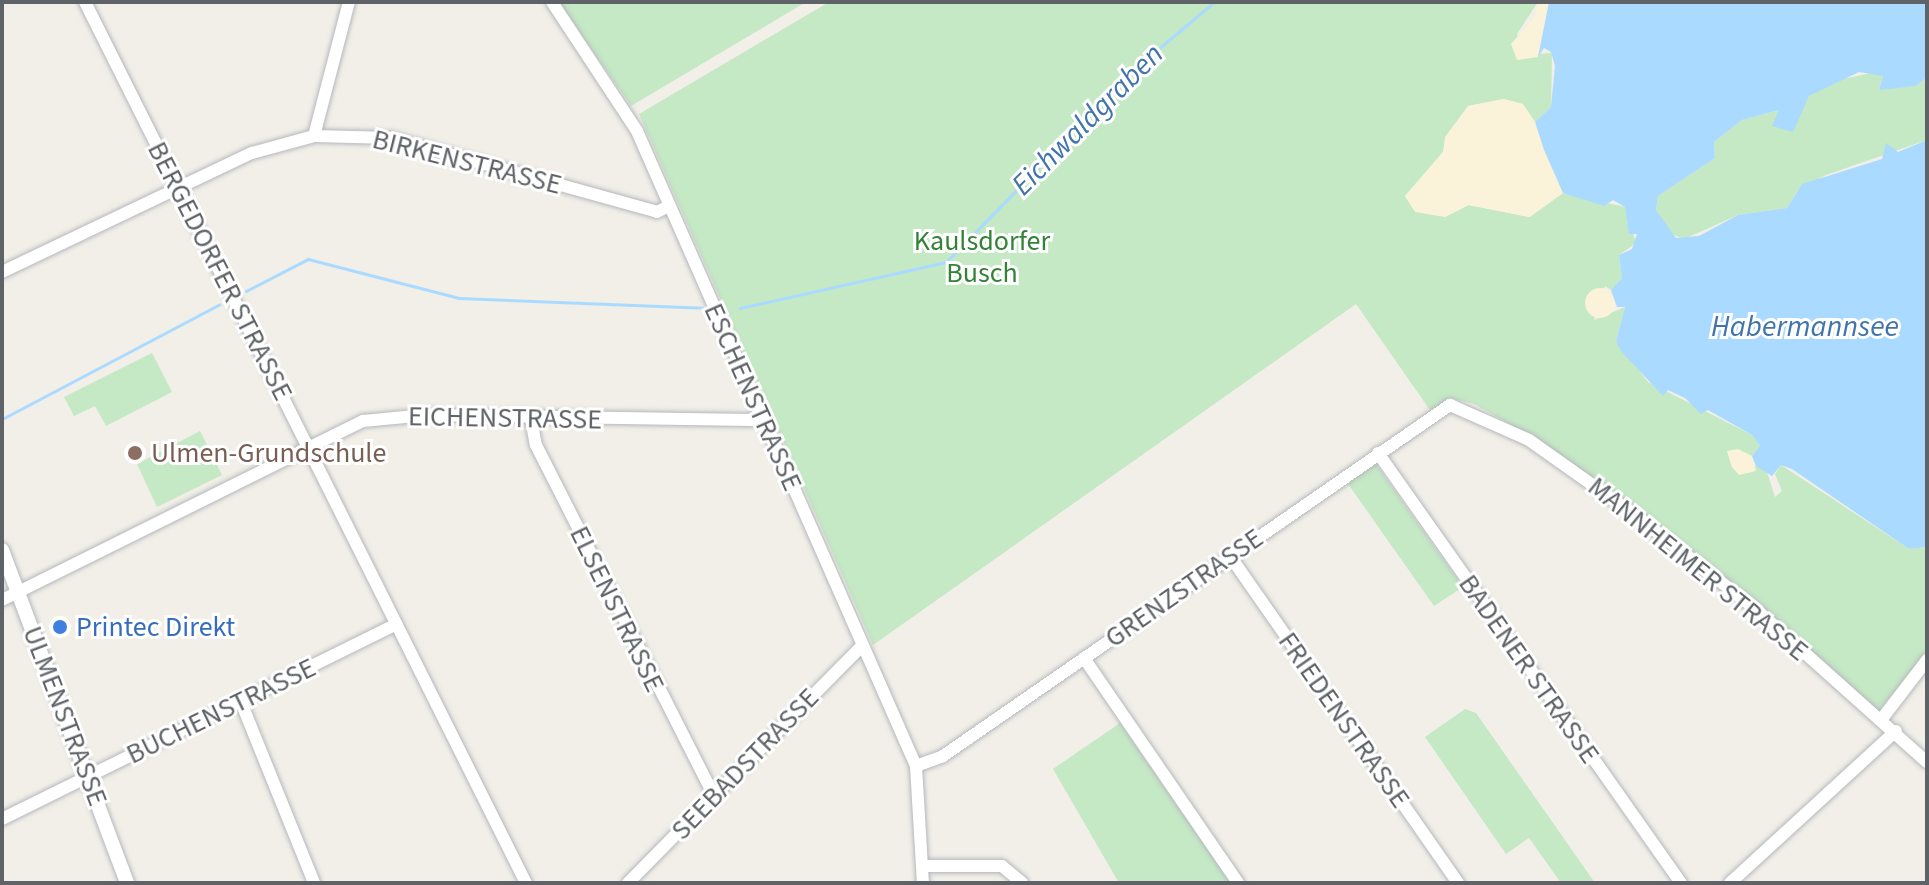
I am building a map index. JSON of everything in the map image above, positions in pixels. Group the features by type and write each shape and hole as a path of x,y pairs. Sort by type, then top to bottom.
{"street":[{"name":"BERGEDORFER STRASSE","path":"85,2 526,883"},
{"path":"314,136 349,2"},
{"name":"ESCHENSTRASSE","path":"552,2 637,131 916,766 921,806 923,883"},
{"name":"BIRKENSTRASSE","path":"2,272 252,153 314,136 391,138 657,212 669,206"},
{"name":"GRENZSTRASSE","path":"916,766 943,756 1450,405"},
{"name":"MANNHEIMER STRASSE","path":"1450,405 1486,416 1588,480 1759,612 1896,731 1927,762"},
{"name":"EICHENSTRASSE","path":"2,600 308,447 390,417 751,420 760,413"},
{"name":"ELSENSTRASSE","path":"531,418 536,445 714,796"},
{"name":"BADENER STRASSE","path":"1378,453 1681,883"},
{"name":"ULMENSTRASSE","path":"2,550 127,883"},
{"name":"FRIEDENSTRASSE","path":"1230,556 1458,883"},
{"name":"BUCHENSTRASSE","path":"2,819 396,624"},
{"name":"SEEBADSTRASSE","path":"628,883 863,645"},
{"path":"1084,658 1238,883"},
{"path":"1881,720 1927,660"},
{"path":"241,702 314,883"},
{"path":"1730,883 1896,731"},
{"path":"923,866 1002,866 1022,883"}],"green space":[{"path":"559,2 806,2 631,106"},
{"name":"Kaulsdorfer Busch","path":"829,2 1538,2 1517,34 1524,55 1552,53 1551,107 1535,122 1522,104 1504,99 1468,106 1443,152 1405,196 1445,217 1468,205 1530,217 1563,193 1625,207 1636,243 1619,255 1622,278 1611,290 1605,286 1594,320 1625,307 1616,341 1648,382 1752,435 1760,446 1752,456 1727,451 1732,467 1765,466 1775,497 1782,491 1775,474 1781,465 1909,549 1927,547 1927,652 1877,713 1760,604 1545,444 1474,404 1454,399 1430,410 1356,304 873,645 639,114"},
{"path":"1876,72 1883,76 1879,89 1916,86 1927,77 1927,140 1826,175 1798,190 1787,208 1738,215 1684,239 1669,233 1656,210 1658,196 1715,158 1714,142 1742,120 1779,110 1783,115 1775,121 1829,82"},
{"path":"152,353 172,392 106,426 95,406 74,416 64,397"},
{"path":"200,431 222,475 157,507 137,464"},
{"path":"1375,463 1463,587 1434,606 1346,481"},
{"path":"1465,709 1476,713 1595,883 1561,883 1529,838 1506,854 1425,737"},
{"path":"1120,723 1231,883 1119,883 1053,769"}],"sand":[{"path":"1538,2 1549,2 1538,57 1517,60 1511,44 1534,18"},
{"path":"1504,99 1523,104 1535,122 1563,193 1529,217 1469,205 1445,217 1415,212 1405,196 1443,152 1445,137 1468,106"},
{"path":"1600,288 1606,289 1614,297 1614,309 1606,317 1600,318 1594,317 1586,309 1585,303 1586,297 1594,289"},
{"path":"1738,449 1752,456 1756,471 1739,475 1732,467 1727,451"}],"water":[{"name":"Habermannsee","path":"1549,2 1927,2 1927,77 1916,86 1879,90 1883,76 1859,72 1809,96 1793,132 1772,126 1779,110 1742,120 1714,142 1715,158 1658,196 1656,210 1676,238 1699,236 1738,215 1787,208 1802,184 1882,159 1886,143 1898,152 1927,140 1927,547 1909,549 1792,469 1781,465 1772,476 1756,466 1752,456 1760,446 1752,435 1708,410 1701,414 1685,398 1668,390 1663,396 1621,351 1616,341 1625,307 1617,307 1611,290 1622,278 1619,255 1632,249 1637,234 1629,234 1625,207 1613,200 1604,206 1563,193 1544,150 1535,122 1551,107 1555,66 1551,52 1544,48 1538,57"}],"waterway":[{"name":"Eichwaldgraben","path":"740,308 946,262 1137,67 1214,2"},
{"name":"Eichwaldgraben","path":"246,291 308,259 459,298 703,308"},
{"name":"Eichwaldgraben","path":"2,419 220,304"}],"place":[{"name":"Ulmen-Grundschule","path":"135,453"},
{"name":"Printec Direkt","path":"60,627"}]}
